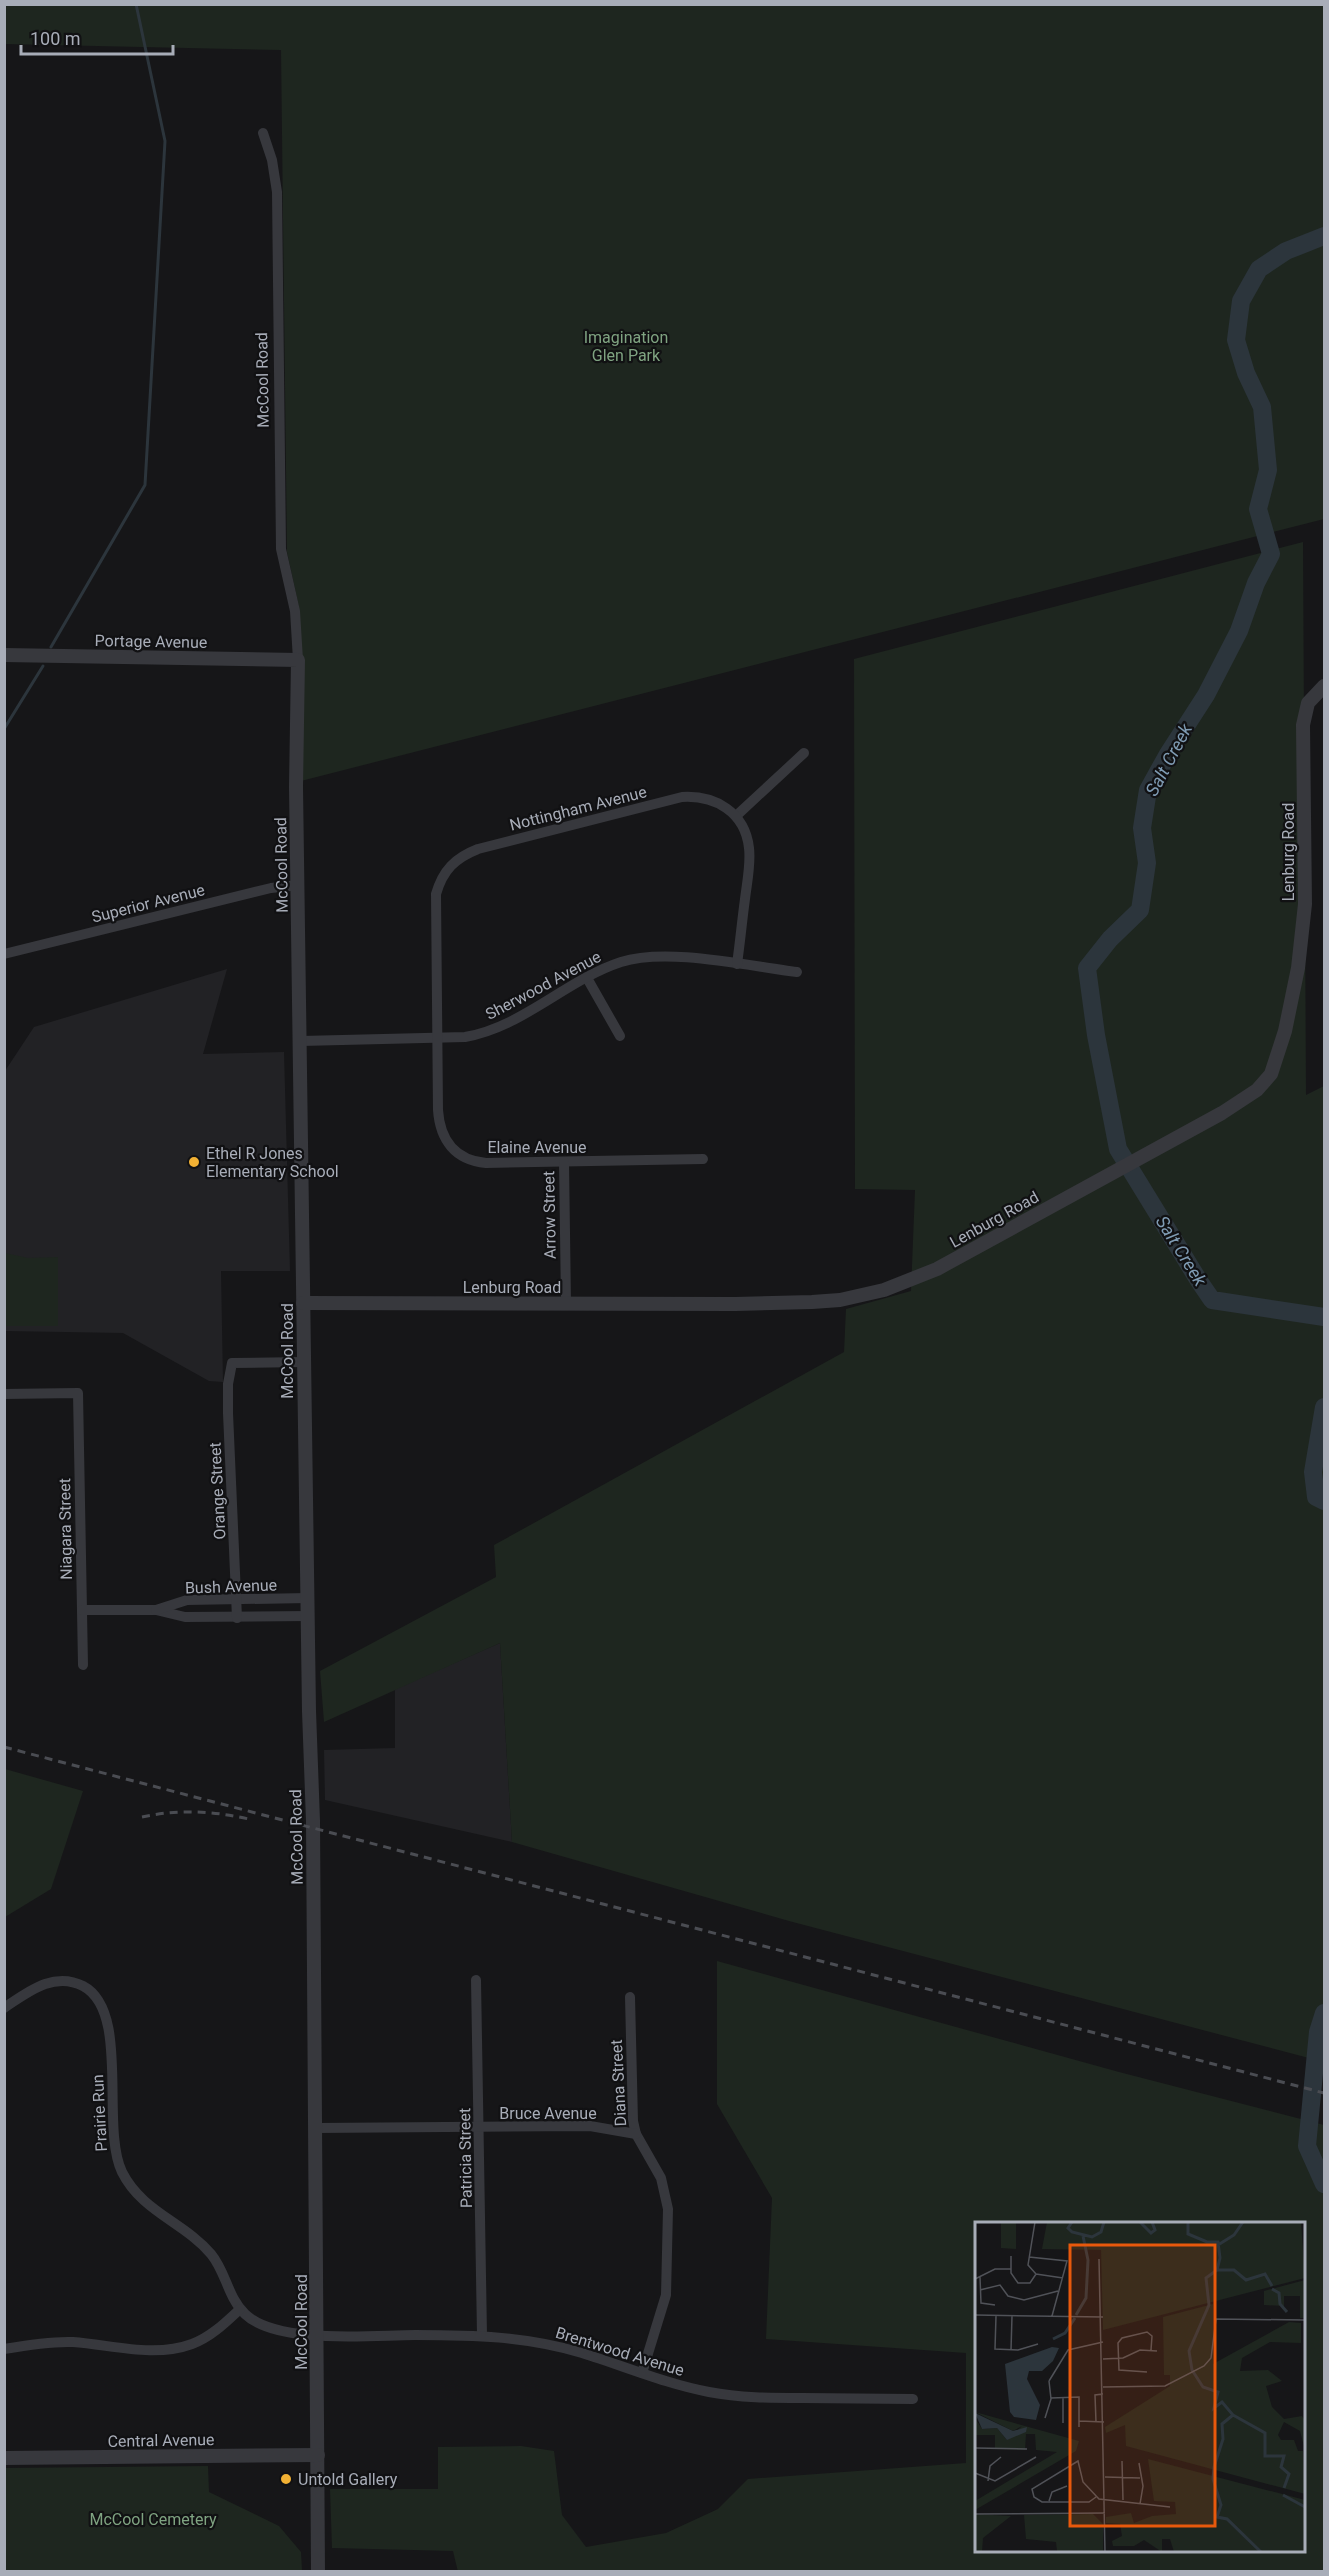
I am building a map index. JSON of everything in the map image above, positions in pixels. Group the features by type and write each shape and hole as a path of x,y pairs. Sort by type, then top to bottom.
{"street":[{"name":"McCool Road","path":"263,133 272,160 277,192 281,549 295,611 298,660 296,787 316,2128 318,2571"},
{"name":"Portage Avenue","path":"4,655 298,660"},
{"name":"Lenburg Road","path":"303,1303 768,1303 840,1300 865,1295 905,1283 937,1269 1246,1098 1263,1083 1274,1064 1287,1020 1304,924 1306,883 1304,718 1312,697 1324,686"},
{"path":"737,964 749,849 743,827 736,816 804,753"},
{"name":"Nottingham Avenue","path":"436,1038 436,894 440,881 454,861 478,849 682,797 716,801 736,816"},
{"name":"Superior Avenue","path":"4,954 271,888 299,885"},
{"name":"Sherwood Avenue","path":"301,1041 465,1037 495,1029 587,978 622,962 653,956 798,972"},
{"path":"587,978 620,1036"},
{"name":"Elaine Avenue","path":"436,1038 439,1123 448,1145 462,1156 478,1162 704,1160"},
{"name":"Arrow Street","path":"564,1162 566,1303"},
{"name":"Orange Street","path":"237,1618 228,1413 228,1384 232,1363 303,1362"},
{"name":"Niagara Street","path":"4,1394 78,1393 83,1665"},
{"name":"Bush Avenue","path":"156,1610 187,1600 308,1598"},
{"name":"Bush Avenue","path":"82,1610 156,1610 185,1617 308,1616"},
{"name":"Patricia Street","path":"476,1980 482,2335"},
{"name":"Prairie Run","path":"4,2008 28,1992 49,1982 71,1981 86,1987 99,1997 106,2016 110,2038 114,2151 134,2194 198,2241 213,2257 234,2302 260,2325 301,2335 318,2335"},
{"name":"Diana Street","path":"630,1997 632,2107 636,2134 661,2178 668,2209 666,2295 642,2373"},
{"name":"Bruce Avenue","path":"316,2128 590,2126 636,2134"},
{"path":"4,2349 69,2342 145,2351 170,2350 193,2344 213,2333 240,2309"},
{"name":"Brentwood Avenue","path":"318,2335 509,2337 556,2346 692,2388 727,2395 758,2398 913,2399"},
{"name":"Central Avenue","path":"4,2458 318,2455"}],"shaded area":[{"path":"227,969 203,1054 284,1052 290,1271 221,1271 223,1382 209,1381 123,1333 5,1331 5,1071 34,1027"},
{"path":"500,1643 512,1842 325,1800 324,1750 395,1748 395,1689"}],"green space":[{"name":"Imagination Glen Park","path":"5,4 1324,5 1324,519 301,781 299,607 287,552 281,50 5,44"},
{"path":"1303,542 1306,1095 1324,1086 1324,2062 789,1921 512,1842 500,1643 324,1722 320,1671 496,1577 494,1545 844,1352 846,1309 911,1291 915,1190 855,1189 854,659"},
{"path":"5,1253 28,1258 58,1257 58,1326 5,1326"},
{"path":"5,1769 83,1791 51,1889 5,1917"},
{"path":"717,1961 1119,2072 1324,2125 1324,2571 458,2572 453,2551 332,2548 330,2489 438,2489 438,2447 521,2446 554,2451 562,2515 586,2547 666,2533 718,2509 748,2479 966,2463 966,2353 766,2339 772,2198 717,2104"},
{"name":"McCool Cemetery","path":"208,2466 209,2492 279,2526 301,2552 302,2571 5,2571 5,2468"}],"waterway":[{"path":"51,647 145,485 165,141 136,4"},
{"name":"Salt Creek","path":"1324,236 1286,251 1259,269 1241,301 1236,340 1246,373 1262,407 1268,470 1258,509 1271,554 1256,583 1239,631 1206,695 1148,790 1142,828 1147,863 1140,910 1110,939 1087,968 1096,1035 1118,1149 1199,1281 1212,1300 1324,1317"},
{"path":"4,729 43,666"},
{"name":"Salt Creek","path":"1324,1407 1313,1472 1316,1497 1324,1501"},
{"name":"Salt Creek","path":"1324,2013 1318,2032 1307,2146 1324,2184"}],"railway":[{"path":"4,1747 1324,2093"},
{"path":"142,1817 196,1812 249,1819"}],"place":[{"name":"Ethel R Jones Elementary School","path":"194,1162"},
{"name":"Untold Gallery","path":"286,2479"}]}
